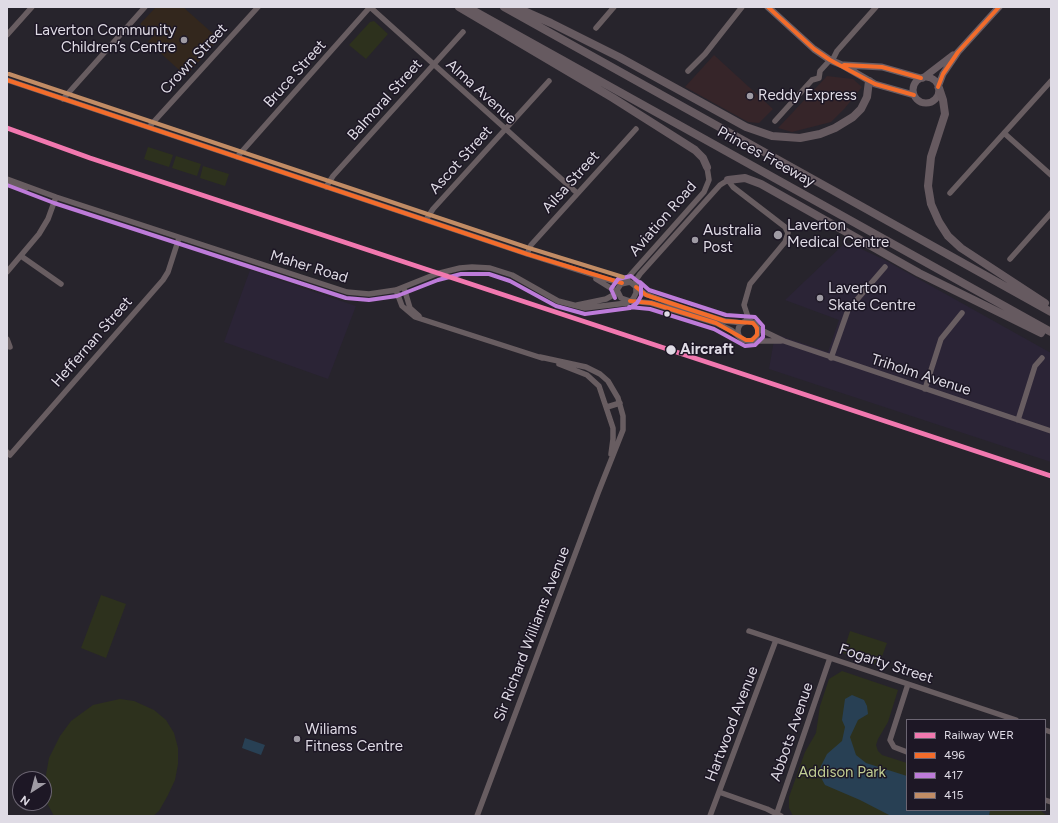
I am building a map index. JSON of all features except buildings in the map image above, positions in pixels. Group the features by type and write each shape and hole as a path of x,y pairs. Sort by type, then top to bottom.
{"highway":[{"path":"459,7 613,98 696,150 703,158 707,167"},
{"name":"Princes Freeway","path":"468,7 1051,332"},
{"name":"Princes Freeway","path":"504,7 1051,312"},
{"path":"515,7 619,57 746,127 772,136 800,138 820,134 835,128 853,117 861,109 866,99 869,81"},
{"path":"938,87 944,100 945,114 932,157 928,186 931,204 939,222 948,236 961,248 1051,307"},
{"path":"728,180 745,178 761,184 919,273 1051,337"}],"main road":[{"path":"768,7 814,49 831,60 878,86 897,89 914,95 922,102 931,102 938,96 938,87 943,74 958,52 999,7"},
{"path":"914,95 914,85 958,52"},
{"path":"842,65 880,67 922,78 932,79 938,87"},
{"path":"869,81 871,73 875,68 880,67"}],"street":[{"path":"7,35 32,7"},
{"path":"63,99 145,7"},
{"name":"Crown Street","path":"149,127 258,7"},
{"name":"Alma Avenue","path":"370,7 577,194"},
{"name":"Bruce Street","path":"237,157 370,7"},
{"path":"596,28 614,7"},
{"path":"688,71 705,54 742,7"},
{"path":"775,121 812,80 819,78 819,72 876,7"},
{"name":"Balmoral Street","path":"326,187 333,176 463,32"},
{"path":"7,80 527,254 623,283 630,282 644,294 678,306 725,321 745,321 752,323 757,328 756,337 749,341 742,339 731,330 716,323 651,303 630,301 621,298 617,293 582,271"},
{"path":"950,192 1051,81"},
{"name":"Ascot Street","path":"426,220 433,209 548,82"},
{"name":"Ailsa Street","path":"527,254 531,245 636,129"},
{"path":"1004,133 1051,175"},
{"name":"Aviation Road","path":"623,283 693,205 708,186 709,176 707,167"},
{"name":"Maher Road","path":"7,179 179,238 341,290 369,294 401,290 446,271 472,267 498,270 518,277 558,301 575,306 592,308 625,304 630,301"},
{"path":"728,180 733,187 785,227 788,235 785,242 750,284 744,301 745,321 738,330 742,339"},
{"name":"Aviation Road","path":"636,287 638,275 720,185 728,180"},
{"name":"Maher Road","path":"7,184 36,190"},
{"path":"7,272 39,234 48,219 56,196"},
{"path":"693,205 700,207"},
{"path":"1010,259 1051,213"},
{"name":"Heffernan Street","path":"9,454 163,280 168,272 179,238"},
{"path":"656,246 662,248"},
{"path":"21,256 61,284"},
{"path":"831,358 848,310 885,267"},
{"path":"575,306 606,299 617,293 618,288 623,283"},
{"path":"630,301 636,295 636,287"},
{"name":"Sir Richard Williams Avenue","path":"401,290 410,308 416,314 427,320"},
{"name":"Sir Richard Williams Avenue","path":"401,290 406,311 413,316 540,357 581,372 592,378 600,388 607,407 613,433 610,461"},
{"path":"925,389 941,339 962,313"},
{"name":"Triholm Avenue","path":"757,328 784,341 831,358 1051,431"},
{"path":"7,339 10,346"},
{"name":"Triholm Avenue","path":"749,341 784,341"},
{"name":"Sir Richard Williams Avenue","path":"477,816 623,430 620,404 616,393 606,379 596,371 586,367 540,357"},
{"path":"1018,420 1036,366 1042,358"},
{"path":"607,407 620,404"},
{"name":"Fogarty Street","path":"749,631 1013,719"},
{"name":"Hartwood Avenue","path":"710,816 776,640"},
{"name":"Abbots Avenue","path":"779,814 830,658"},
{"path":"906,752 894,747 890,740 908,684"},
{"path":"719,792 779,814"}],"shaded area":[{"name":"Laverton Community Children’s Centre","path":"156,7 183,7 219,39 186,76 148,42 153,36 140,24"},
{"path":"714,55 773,109 759,123 748,122 685,87"},
{"path":"827,76 853,79 862,87 831,122 792,132 778,128"},
{"path":"846,242 883,259 1051,353 1051,462 769,369 775,334 828,352 839,320 785,300"},
{"path":"250,270 356,306 328,379 224,342"}],"green space":[{"path":"374,21 388,34 366,59 349,45 370,22"},
{"path":"148,147 173,155 169,167 144,159"},
{"path":"176,156 201,164 197,176 172,168"},
{"path":"203,166 229,174 225,186 200,178"},
{"path":"101,595 126,604 106,658 81,648"},
{"path":"850,631 887,643 880,662 876,661 875,664 843,653"},
{"name":"Addison Park","path":"842,671 898,690 888,722 876,745 878,751 882,755 906,763 906,811 1041,811 1047,816 793,816 789,808 789,797 805,752 816,733 820,706 829,679"},
{"path":"120,699 134,701 154,710 166,720 174,733 178,748 178,764 175,780 159,811 153,816 54,816 51,811 52,771 47,771 49,758 60,736 71,721 93,705"}],"water":[{"path":"852,695 864,700 867,706 868,714 858,720 850,737 856,755 866,763 906,776 906,811 990,811 989,816 891,816 860,800 825,785 818,772 827,754 842,741 845,727 842,720 845,699"},
{"path":"245,738 265,745 261,755 242,748"}],"rail line":[{"name":"WER","path":"7,128 90,158 1051,476"}],"transit line":[{"name":"496","path":"768,7 814,49 830,60 875,84 914,95"},
{"name":"496","path":"938,87 943,74 958,52 999,7"},
{"name":"496","path":"844,65 882,67 921,78"},
{"name":"415","path":"9,74 529,248 623,277"},
{"name":"496","path":"7,80 527,254 622,283"},
{"name":"417","path":"7,185 54,203 346,298 369,300 397,296 438,280 461,274 489,274 510,281 556,306 585,314 630,308 637,303 641,296 641,284 631,276 618,279 611,289 615,298"},
{"name":"417","path":"629,307 650,309 714,329 745,346 755,345 763,337 763,326 755,317 726,315 649,290 640,282"},
{"name":"496","path":"630,301 651,303 716,323 746,340 752,340 757,335 757,328 753,323 725,321 646,295 636,287"}],"place":[{"name":"Laverton Community Children’s Centre","path":"184,40"},
{"name":"Reddy Express","path":"750,96"},
{"name":"Laverton Medical Centre","path":"778,235"},
{"name":"Australia Post","path":"695,240"},
{"name":"Laverton Skate Centre","path":"820,298"},
{"name":"Aircraft","path":"671,350"},
{"name":"Wiliams Fitness Centre","path":"297,739"}]}
